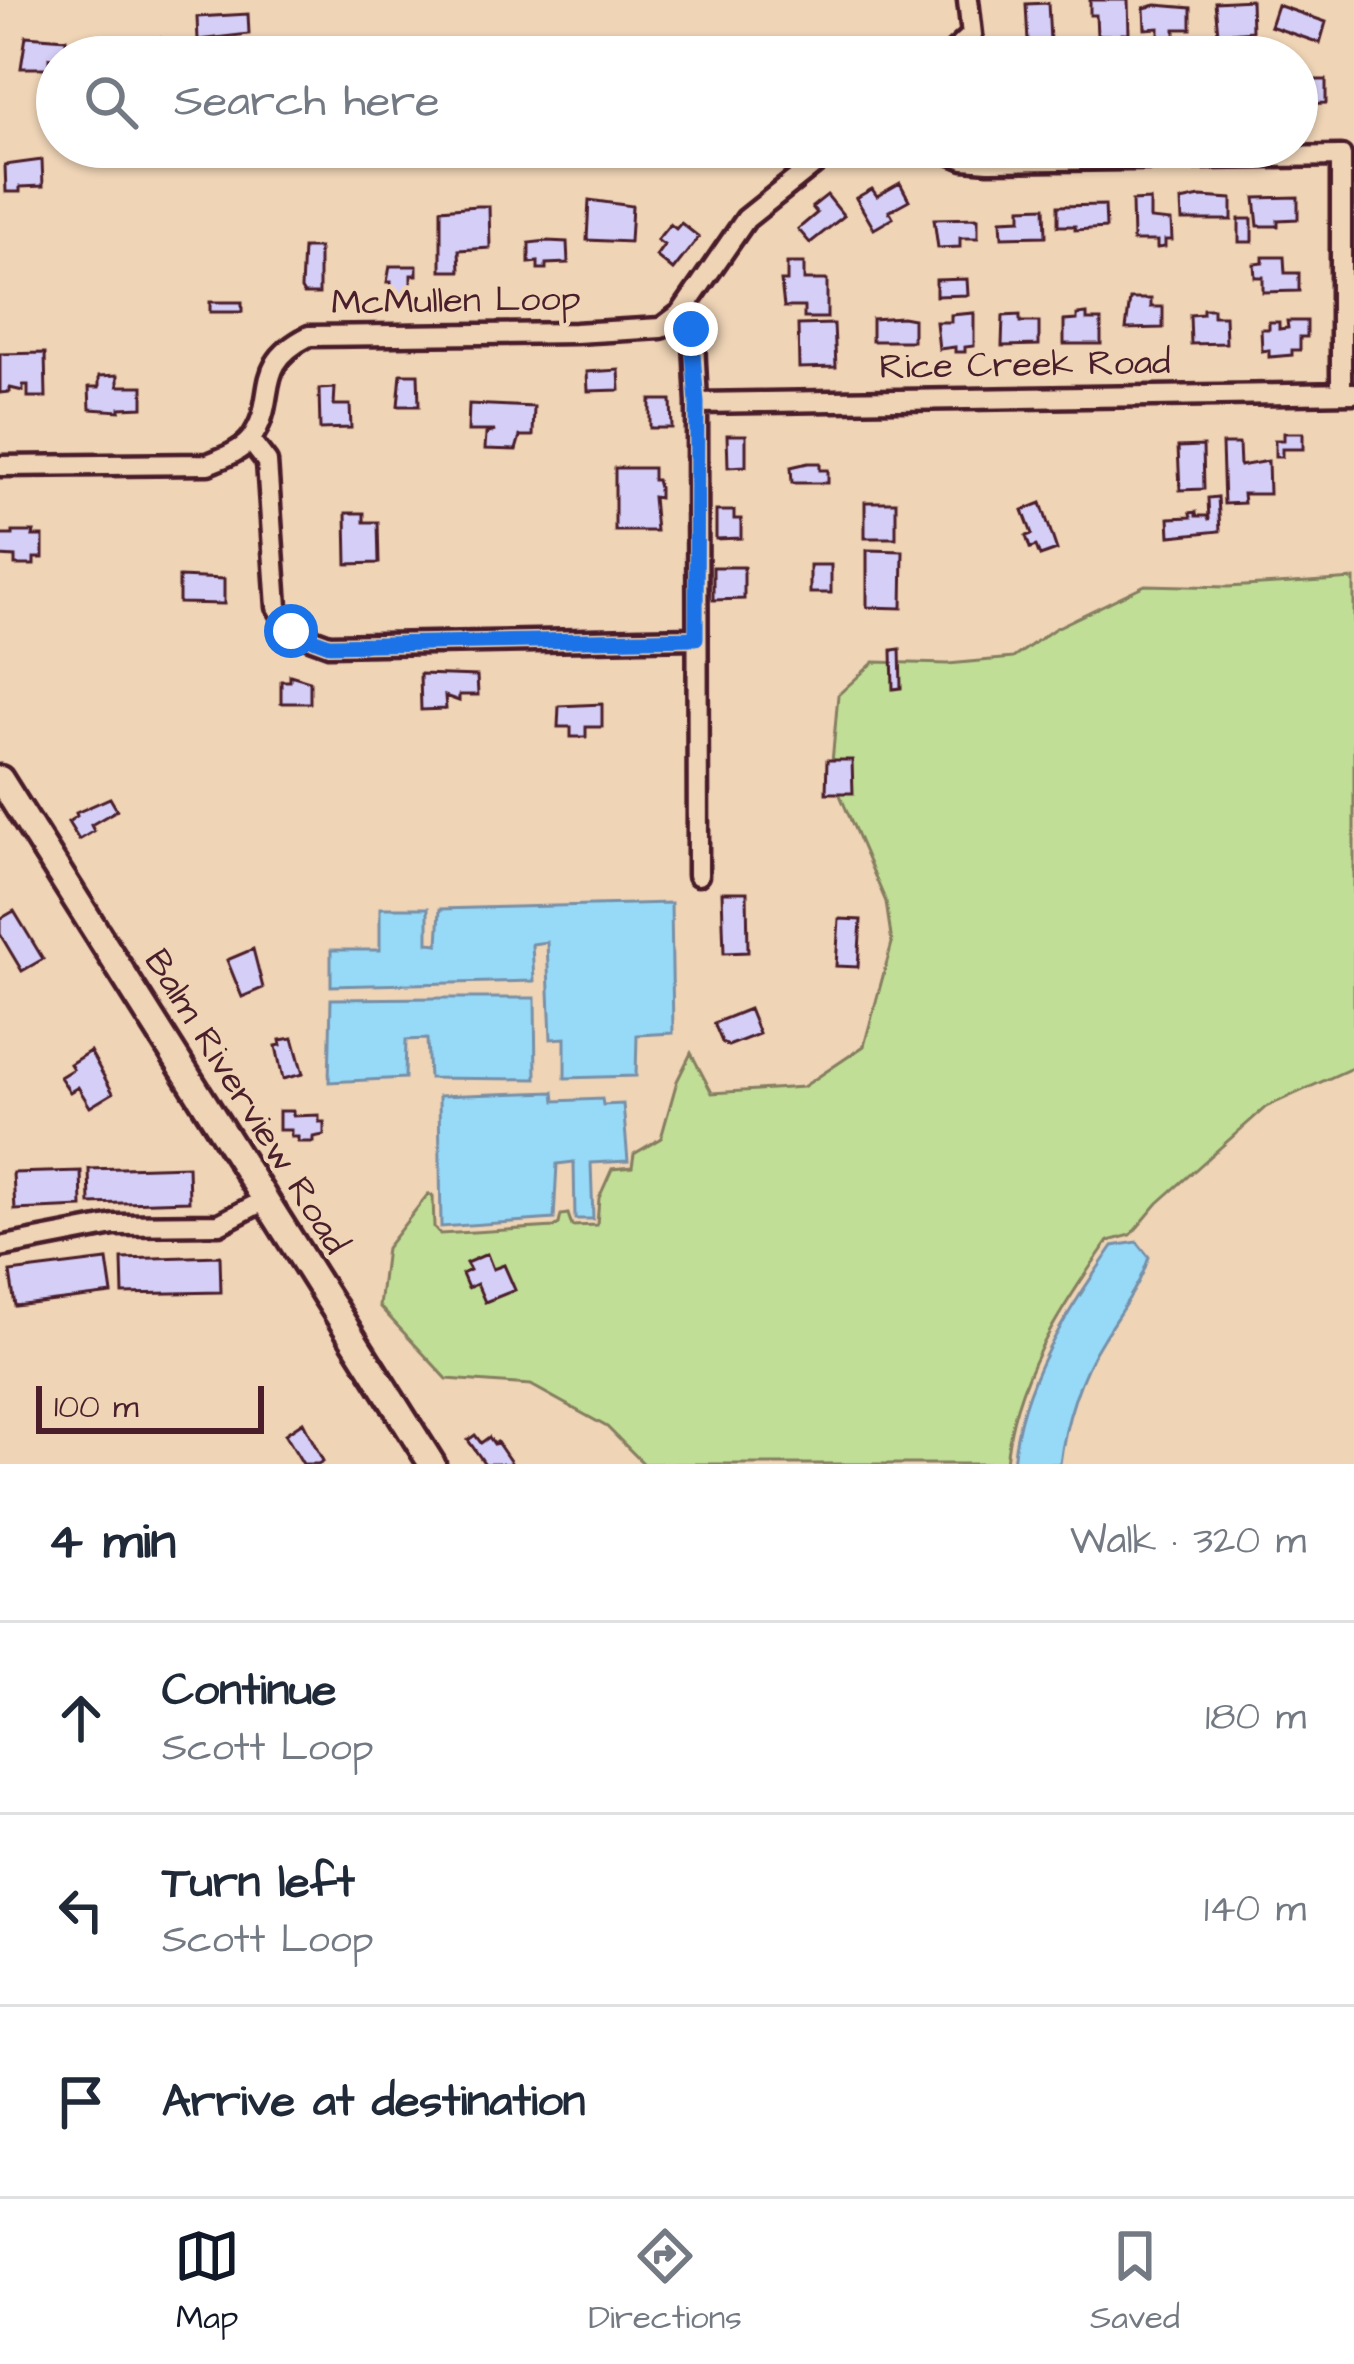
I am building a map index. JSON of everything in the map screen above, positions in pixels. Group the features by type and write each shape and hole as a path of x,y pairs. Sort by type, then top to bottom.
{"main road":[{"name":"Balm Riverview Road","path":"0,779 432,1464"}],"street":[{"path":"968,0 971,36"},
{"path":"1318,156 1341,156 1347,393"},
{"path":"698,875 697,403 694,341 681,313 746,219 810,168"},
{"name":"McMullen Loop","path":"250,440 273,364 287,347 310,336 661,328 681,313"},
{"name":"Rice Creek Road","path":"697,403 1347,393"},
{"path":"0,466 208,464 250,440 267,461 277,607 291,631 329,645 696,638"},
{"path":"0,1246 114,1226 199,1228 219,1224 265,1200"}],"green space":[{"path":"1354,579 1354,1067 1266,1107 1158,1203 1131,1235 1108,1241 1073,1292 1029,1374 1010,1433 1006,1464 644,1464 607,1427 531,1385 447,1379 379,1306 386,1248 428,1194 433,1196 434,1227 440,1234 554,1227 561,1215 568,1214 572,1226 597,1225 599,1198 612,1169 632,1167 634,1154 661,1138 677,1081 691,1053 712,1093 803,1087 864,1046 892,943 886,902 831,774 838,695 874,662 948,664 1013,658 1054,629 1145,585 1228,587"}],"water":[{"path":"671,903 673,1033 637,1035 636,1076 565,1078 565,1038 551,1039 547,942 532,944 534,981 331,986 331,950 380,950 380,908 428,908 428,943 438,944 440,909"},
{"path":"535,998 536,1079 429,1078 427,1039 406,1040 405,1078 329,1082 331,999"},
{"path":"554,1092 555,1101 602,1099 603,1105 623,1104 628,1161 591,1163 593,1219 575,1219 574,1162 557,1164 554,1219 441,1227 439,1096"},
{"path":"1137,1242 1149,1257 1081,1383 1060,1464 1013,1464 1025,1404 1063,1322 1113,1246"}],"building":[{"path":"1090,0 1128,0 1129,34 1097,35 1096,15 1090,15"},
{"path":"1251,0 1252,31 1218,34 1215,2"},
{"path":"1048,3 1050,36 1028,36 1026,4"},
{"path":"1277,5 1326,22 1320,43 1318,36 1299,36 1270,26"},
{"path":"1144,8 1191,8 1191,29 1159,36 1159,28 1145,29"},
{"path":"248,14 249,34 198,36 197,17"},
{"path":"26,36 36,37 36,68 21,68"},
{"path":"1318,80 1326,80 1326,103 1318,103"},
{"path":"36,161 36,168 42,168 43,186 6,192 5,165"},
{"path":"900,183 909,200 889,211 893,218 874,229 856,198 872,189 877,196"},
{"path":"827,195 844,216 810,243 798,229 817,213 812,207"},
{"path":"1298,197 1298,219 1258,226 1255,198"},
{"path":"1232,199 1232,220 1182,220 1181,201"},
{"path":"589,200 632,206 630,242 587,240"},
{"path":"1150,200 1150,219 1171,221 1172,240 1165,240 1165,247 1157,248 1157,241 1133,241 1132,201"},
{"path":"1105,205 1106,228 1058,226 1058,206"},
{"path":"489,206 490,248 459,250 460,271 441,271 441,209"},
{"path":"1045,207 1046,236 1002,237 1001,220 1021,219 1021,208"},
{"path":"978,218 978,238 960,238 960,247 938,248 934,219"},
{"path":"1239,219 1252,219 1252,242 1239,242"},
{"path":"681,223 699,237 673,270 656,256 664,245 657,240 670,224 676,229"},
{"path":"567,242 568,263 538,269 538,262 529,263 529,243"},
{"path":"303,248 319,248 319,294 304,294 301,289"},
{"path":"1263,257 1284,257 1285,273 1299,273 1299,291 1263,292 1263,277 1255,277 1254,264 1263,263"},
{"path":"787,263 804,263 804,280 827,280 827,318 804,318 804,307 784,307 781,281 787,281"},
{"path":"390,266 417,266 417,275 411,275 411,296 391,297"},
{"path":"967,279 968,295 936,296 936,280"},
{"path":"1130,299 1151,299 1151,307 1163,307 1163,328 1126,329"},
{"path":"210,302 242,302 242,312 210,312"},
{"path":"1203,309 1213,309 1213,316 1225,316 1226,343 1191,344 1190,315 1203,314"},
{"path":"974,313 974,346 965,347 965,352 955,352 955,347 939,349 936,322"},
{"path":"1087,314 1087,320 1101,320 1101,344 1064,344 1064,321"},
{"path":"1020,315 1020,322 1039,322 1039,345 1002,346 1003,316"},
{"path":"872,319 913,319 913,341 872,341"},
{"path":"1287,321 1307,321 1307,337 1300,337 1300,350 1292,350 1292,355 1269,357 1269,350 1262,351 1261,329 1269,329 1269,322 1279,322 1279,329 1288,328"},
{"path":"834,324 836,367 799,368 798,325"},
{"path":"45,353 46,397 28,397 28,385 23,385 23,391 10,388 0,393 0,354"},
{"path":"619,370 620,390 588,391 587,372"},
{"path":"401,374 418,374 419,406 398,406"},
{"path":"118,375 118,386 143,386 143,407 90,409 89,387 99,387 99,376"},
{"path":"335,388 334,405 350,405 351,428 320,429 319,389"},
{"path":"650,400 671,400 672,428 650,428"},
{"path":"469,404 534,407 533,436 520,436 516,450 485,449 486,434 495,431 468,431"},
{"path":"1284,433 1303,433 1303,449 1282,449 1282,457 1275,457 1275,440 1284,440"},
{"path":"727,435 746,435 746,466 728,467"},
{"path":"1222,444 1239,444 1240,466 1268,461 1269,494 1243,494 1244,503 1224,504"},
{"path":"1203,446 1204,489 1180,490 1178,447"},
{"path":"820,463 820,470 828,470 828,483 792,483 791,467"},
{"path":"615,468 653,468 659,488 659,498 653,497 656,531 615,531"},
{"path":"1218,497 1220,531 1170,536 1169,518 1191,517 1196,512 1209,520 1208,498"},
{"path":"865,502 896,502 896,538 865,538"},
{"path":"1041,503 1057,550 1040,556 1036,546 1030,548 1026,536 1032,534 1023,510"},
{"path":"716,511 734,511 734,519 741,519 741,538 716,539"},
{"path":"346,513 364,513 364,522 378,522 379,563 347,564"},
{"path":"0,535 43,536 43,558 34,558 34,565 15,565 15,557 0,556"},
{"path":"867,550 903,551 902,608 867,607"},
{"path":"810,565 831,565 831,593 810,593"},
{"path":"713,567 744,567 744,599 713,600"},
{"path":"179,577 224,579 224,604 179,603"},
{"path":"900,649 901,688 893,689 892,650"},
{"path":"420,674 477,676 478,695 459,695 459,701 445,696 446,709 421,710"},
{"path":"290,675 310,681 310,703 281,703 281,681 290,681"},
{"path":"602,704 602,727 586,727 586,737 571,737 571,727 558,727 559,706"},
{"path":"827,760 852,760 853,793 826,793"},
{"path":"110,798 117,810 91,825 94,831 79,840 68,822 76,813"},
{"path":"722,892 747,892 748,952 724,953"},
{"path":"14,911 43,959 22,971 0,934 0,919"},
{"path":"839,919 861,920 858,967 836,966"},
{"path":"253,949 263,988 242,997 227,960"},
{"path":"749,1009 759,1034 728,1046 722,1042 714,1023"},
{"path":"293,1038 303,1074 283,1079 276,1046 281,1045 280,1040"},
{"path":"90,1051 113,1093 90,1107 78,1087 70,1092 60,1077"},
{"path":"279,1111 319,1115 324,1135 313,1137 313,1142 298,1142 291,1130 279,1130"},
{"path":"188,1166 189,1201 90,1204 89,1169"},
{"path":"81,1171 82,1207 15,1210 13,1173"},
{"path":"487,1254 493,1269 504,1265 515,1290 485,1302 477,1284 468,1288 462,1274 470,1270 466,1263"},
{"path":"220,1256 221,1292 123,1294 122,1259"},
{"path":"107,1260 112,1294 15,1306 10,1272"},
{"path":"303,1422 323,1461 318,1464 303,1464 285,1434"},
{"path":"475,1435 481,1443 489,1437 497,1442 512,1464 485,1464 468,1440"}],"route":[{"path":"291,631 329,645 696,638 697,403 691,329"}]}
